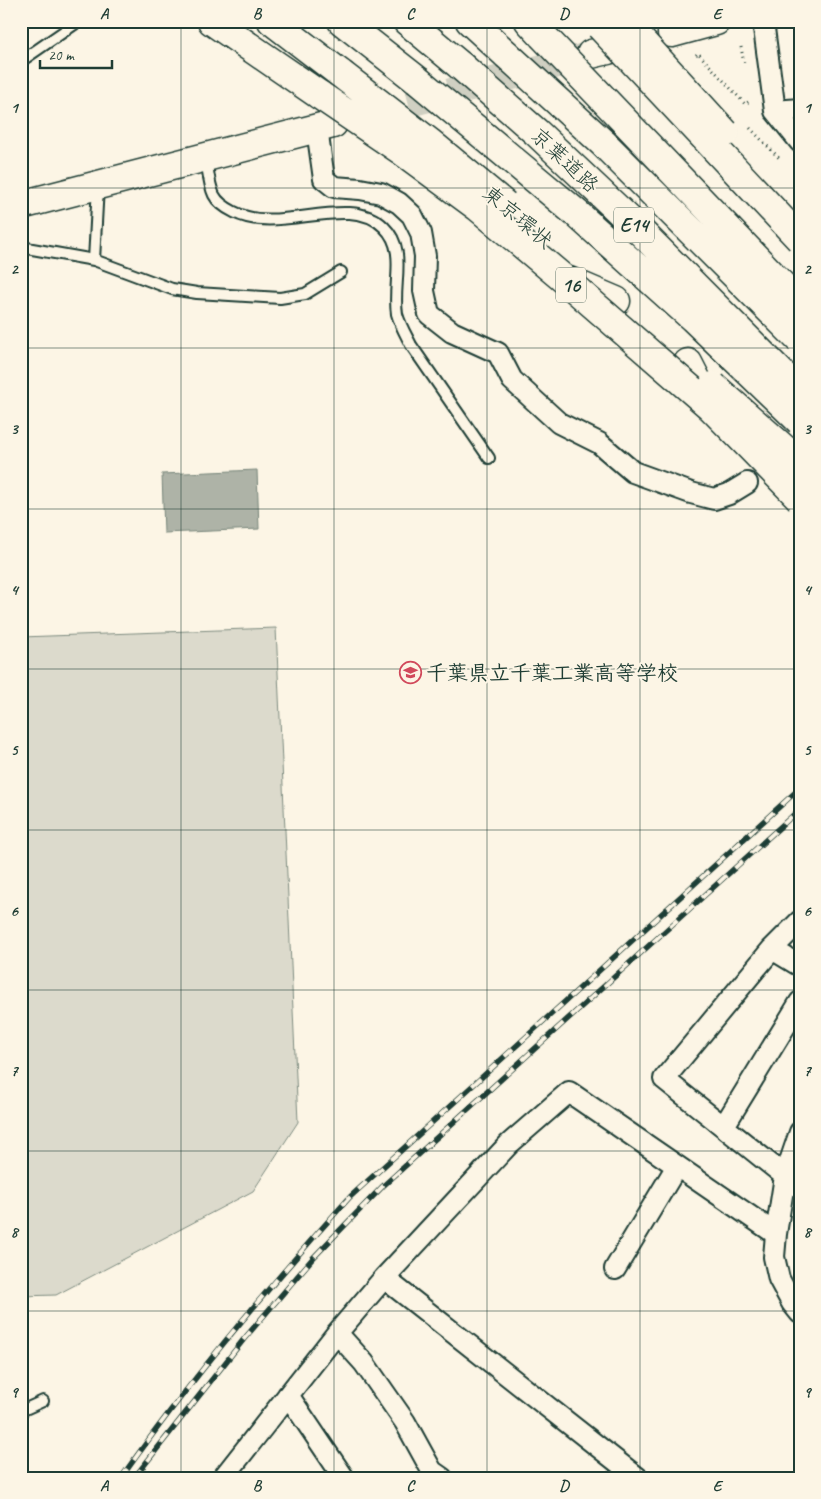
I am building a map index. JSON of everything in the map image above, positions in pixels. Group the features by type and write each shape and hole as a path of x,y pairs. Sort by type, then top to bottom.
{"main road":[{"name":"16","path":"212,21 402,151 478,207 710,406 800,498"},
{"name":"東京環状","path":"272,21 430,142 616,301 800,463"},
{"path":"342,21 417,80 583,219 693,318 800,421"},
{"name":"京葉道路","path":"408,21 536,132 621,212 800,392"},
{"name":"京葉道路","path":"470,21 603,143 800,340"},
{"path":"681,27 716,21"},
{"path":"535,28 800,304"},
{"path":"604,35 678,82 800,214"},
{"path":"604,35 800,239"},
{"path":"678,82 717,152"},
{"path":"21,205 325,126"},
{"path":"768,204 800,221"},
{"path":"565,280 616,301"},
{"name":"16","path":"688,364 710,406"}],"street":[{"path":"763,21 775,111 800,142"},
{"path":"775,111 800,109"},
{"path":"325,126 324,178 334,187 360,188 381,193 399,203 412,215 421,233 425,256 424,292 430,314 452,332 498,353 512,380 559,423 599,443 634,472 691,493 714,499 730,494 747,483"},
{"path":"792,1182 664,1079 772,949 800,922"},
{"path":"772,949 800,966"},
{"path":"724,1126 800,1002"},
{"path":"222,1478 337,1333 384,1278 509,1144 569,1092 776,1234"},
{"path":"800,1132 792,1182 776,1234 774,1257 779,1279 800,1314"},
{"path":"615,1270 677,1166"},
{"path":"384,1278 638,1478"},
{"path":"337,1333 370,1371 405,1422 437,1475"},
{"path":"288,1395 344,1478"}],"lane":[{"path":"21,61 79,21"},
{"path":"205,157 214,195 224,207 239,215 255,219 278,220 336,212 371,218 382,225 390,234 396,246 398,258 396,303 402,328 489,458"},
{"path":"94,260 98,184"},
{"path":"21,247 94,260 172,289 197,293 280,298 305,294 341,272"},
{"path":"21,1410 43,1401"}],"path":[{"path":"740,47 745,65"},
{"path":"692,57 698,54 745,104 753,99"},
{"path":"746,124 779,158"}],"shaded area":[{"path":"257,470 259,529 164,533 162,474"},
{"path":"276,628 298,1122 253,1191 56,1295 21,1296 21,637"}],"tunnel":[{"path":"368,114 588,56"}],"railway":[{"path":"121,1478 231,1334 350,1197 800,788"},
{"path":"134,1478 244,1339 313,1258 383,1186 800,809"}],"place":[{"name":"千葉県立千葉工業高等学校","path":"410,673"}]}
